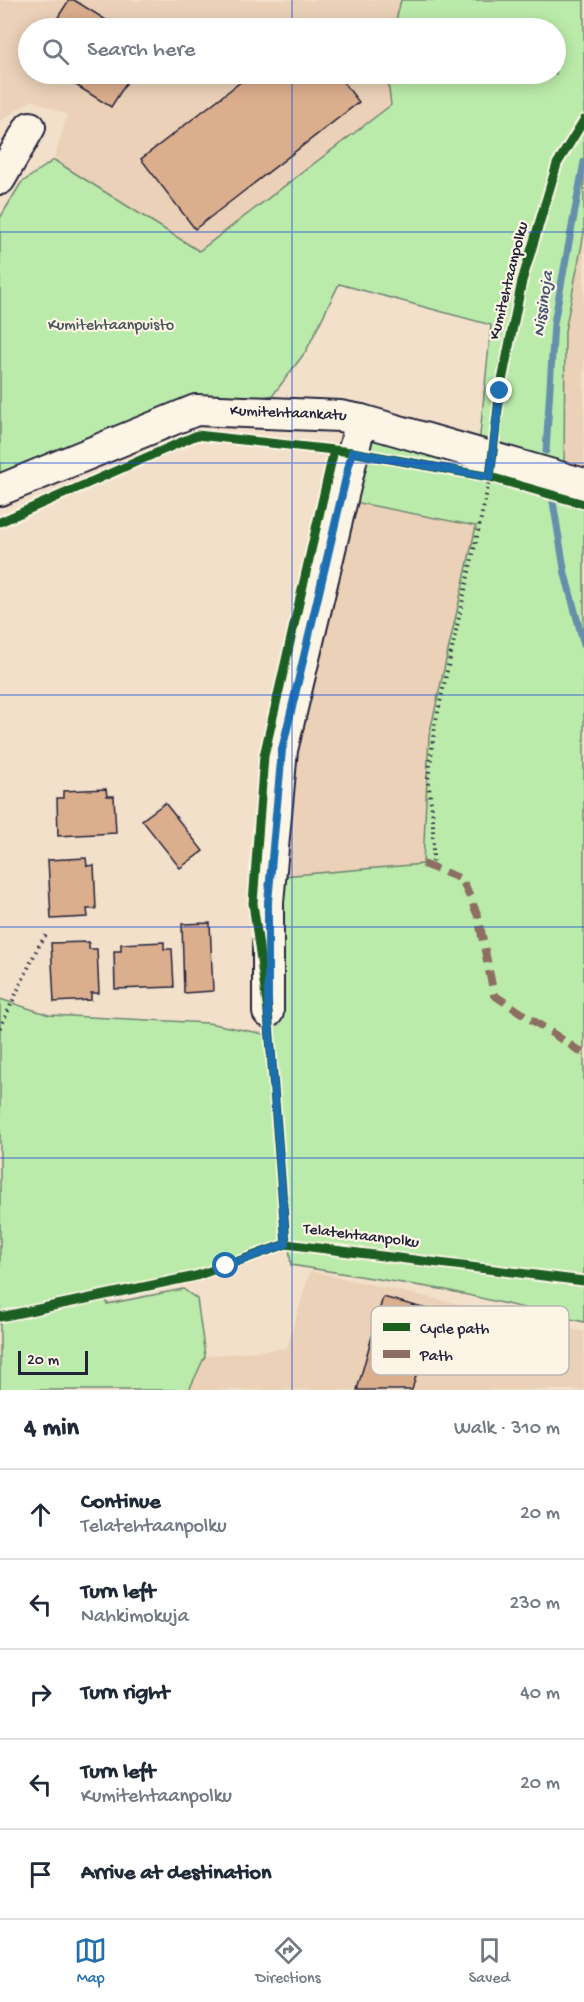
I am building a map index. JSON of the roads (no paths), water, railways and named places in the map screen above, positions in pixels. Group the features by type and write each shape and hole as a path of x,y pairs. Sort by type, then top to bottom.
{"street":[{"path":"0,179 30,127"},
{"name":"Kumitehtaankatu","path":"0,490 196,410 340,416 361,420 489,472 584,484"},
{"path":"268,1012 268,902 282,750 361,420"}],"waterway":[{"name":"Nissinoja","path":"546,451 554,323 584,162"},
{"name":"Nissinoja","path":"552,496 565,574 584,645"}],"park label":[{"name":"Kumitehtaanpuisto","path":"111,326"}]}
